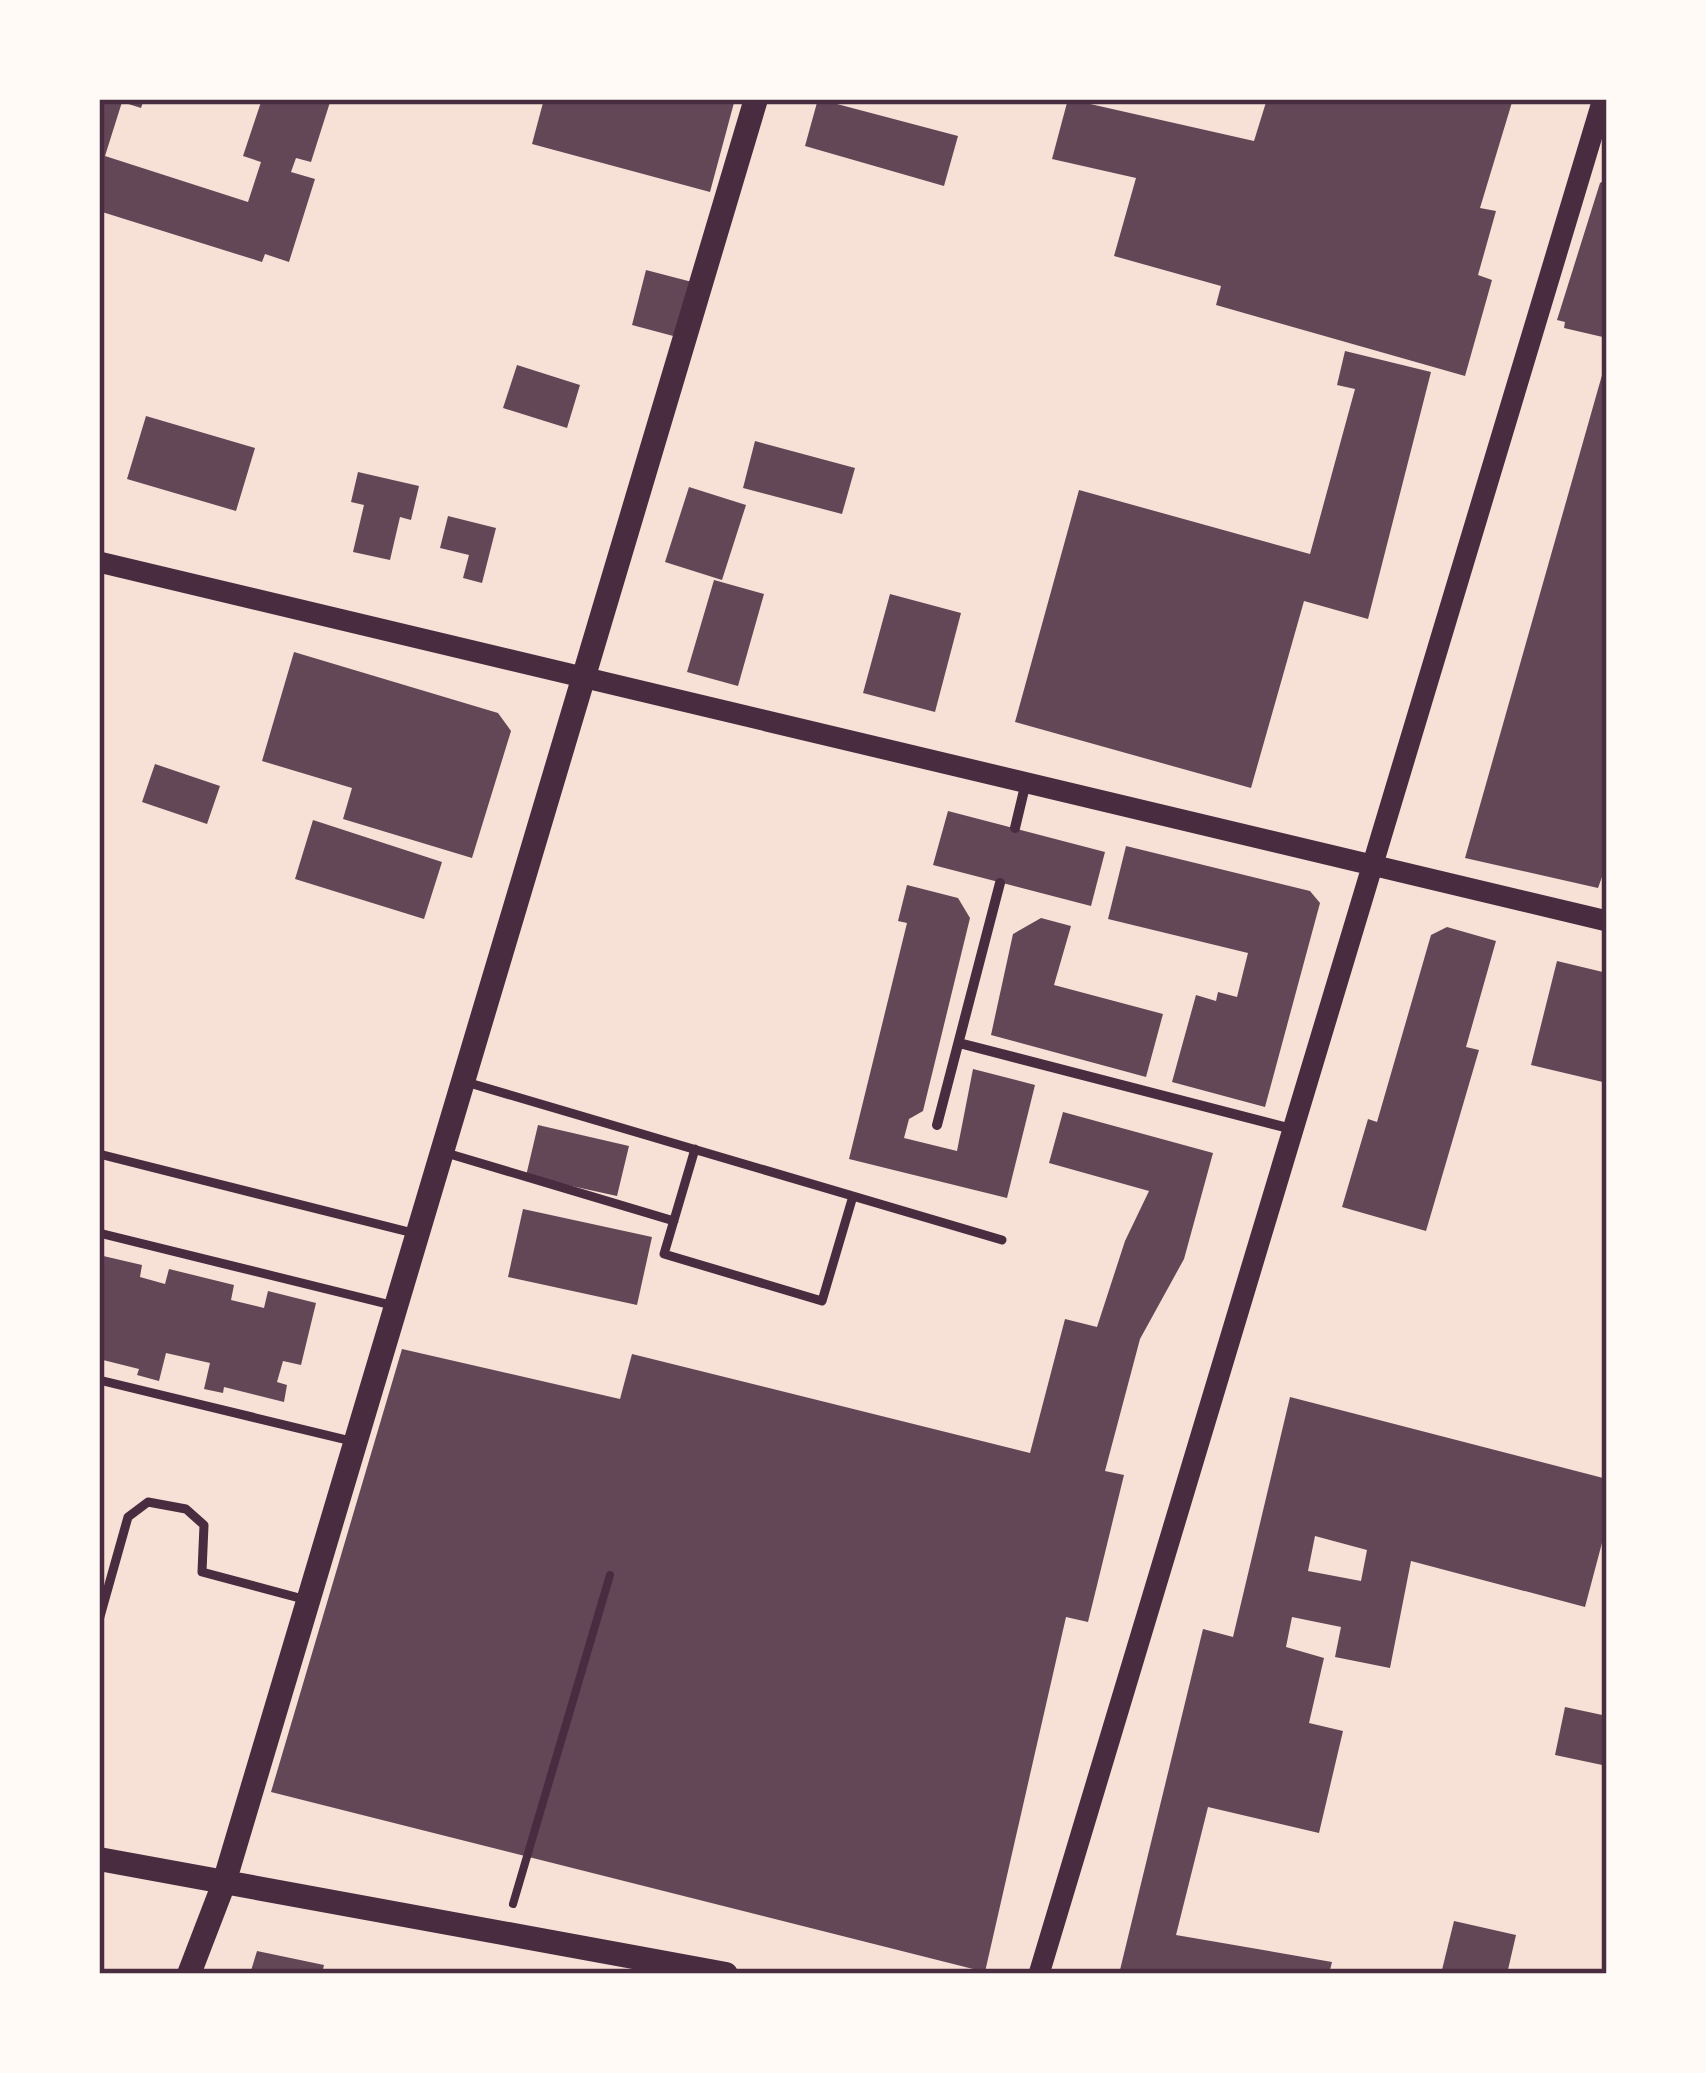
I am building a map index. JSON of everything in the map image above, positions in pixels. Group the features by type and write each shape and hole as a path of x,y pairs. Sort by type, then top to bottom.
{"main road":[{"path":"189,1974 224,1883 756,99"},
{"path":"99,1859 726,1974"}],"street":[{"path":"1039,1974 1603,99"},
{"path":"99,562 1607,921"},
{"path":"1015,828 1027,782"},
{"path":"937,1125 1000,883"},
{"path":"959,1043 1292,1130"}],"lane":[{"path":"464,1082 1002,1240"},
{"path":"695,1149 664,1254 822,1301 853,1196"},
{"path":"442,1152 674,1221"},
{"path":"99,1154 418,1234"},
{"path":"99,1233 396,1306"},
{"path":"99,1380 356,1442"},
{"path":"99,1620 128,1516 148,1502 187,1509 204,1525 202,1572 309,1600"}],"path":[{"path":"504,1934 610,1575"}],"building":[{"path":"99,99 144,99 141,108 122,102 105,156 248,202 261,162 243,156 262,99 331,99 311,162 296,158 291,172 315,179 289,262 265,254 262,262 99,211"},
{"path":"544,99 735,99 710,192 532,144"},
{"path":"818,99 958,136 944,186 805,146"},
{"path":"1068,99 1254,141 1267,99 1513,99 1480,208 1496,211 1478,275 1492,280 1465,376 1216,305 1221,286 1114,256 1136,178 1052,159"},
{"path":"1607,179 1607,338 1564,328 1565,322 1557,320 1600,183"},
{"path":"646,270 692,282 677,337 632,325"},
{"path":"1345,351 1431,372 1368,619 1304,601 1251,788 1015,722 1079,490 1310,554 1355,389 1337,385"},
{"path":"1606,361 1607,863 1598,888 1465,858"},
{"path":"517,365 580,385 567,428 503,408"},
{"path":"146,416 255,448 236,511 127,479"},
{"path":"755,441 855,468 842,514 743,488"},
{"path":"358,472 419,486 411,520 400,517 390,560 353,552 364,505 351,502"},
{"path":"689,487 746,505 722,580 665,562"},
{"path":"448,516 496,528 482,583 463,578 469,555 440,548"},
{"path":"714,580 764,594 738,686 687,672"},
{"path":"890,594 961,613 935,712 863,693"},
{"path":"294,652 498,713 511,731 472,858 343,819 352,788 262,761"},
{"path":"155,764 220,786 207,824 142,802"},
{"path":"948,811 1105,852 1091,906 933,865"},
{"path":"313,820 442,862 424,919 295,879"},
{"path":"1126,846 1310,891 1320,903 1265,1107 1172,1082 1196,995 1216,1001 1218,992 1237,997 1248,953 1108,919"},
{"path":"907,885 958,898 970,918 923,1111 909,1119 904,1138 957,1151 973,1069 1035,1085 1007,1198 849,1159 907,923 898,921"},
{"path":"1041,918 1071,926 1054,985 1163,1014 1146,1077 991,1035 1013,934"},
{"path":"1447,927 1496,941 1466,1047 1479,1050 1426,1231 1342,1207 1368,1119 1377,1122 1431,935"},
{"path":"1557,961 1607,973 1607,1083 1531,1065"},
{"path":"1063,1112 1213,1153 1184,1259 1140,1339 1105,1471 1124,1475 1088,1622 1066,1617 985,1972 271,1792 402,1349 620,1399 632,1354 1030,1453 1065,1319 1097,1327 1125,1241 1149,1191 1049,1163"},
{"path":"538,1125 629,1146 617,1196 526,1176"},
{"path":"523,1209 652,1237 637,1305 508,1277"},
{"path":"99,1255 142,1265 140,1277 165,1284 169,1269 234,1285 231,1300 264,1308 268,1291 316,1303 301,1365 283,1361 277,1382 287,1385 284,1402 224,1387 223,1393 204,1389 210,1363 166,1353 159,1381 137,1375 139,1369 99,1359 103,1317 99,1316"},
{"path":"1290,1397 1607,1479 1607,1524 1585,1607 1411,1561 1390,1668 1335,1657 1341,1627 1292,1617 1286,1647 1324,1658 1309,1723 1343,1731 1319,1833 1208,1807 1176,1935 1332,1962 1329,1974 1119,1974 1203,1629 1233,1637","holes":["1315,1536 1367,1550 1361,1581 1308,1571"]},
{"path":"1565,1707 1607,1716 1607,1766 1555,1755"},
{"path":"1454,1921 1516,1935 1507,1974 1441,1974"},
{"path":"257,1951 324,1965 322,1974 250,1974"}]}
